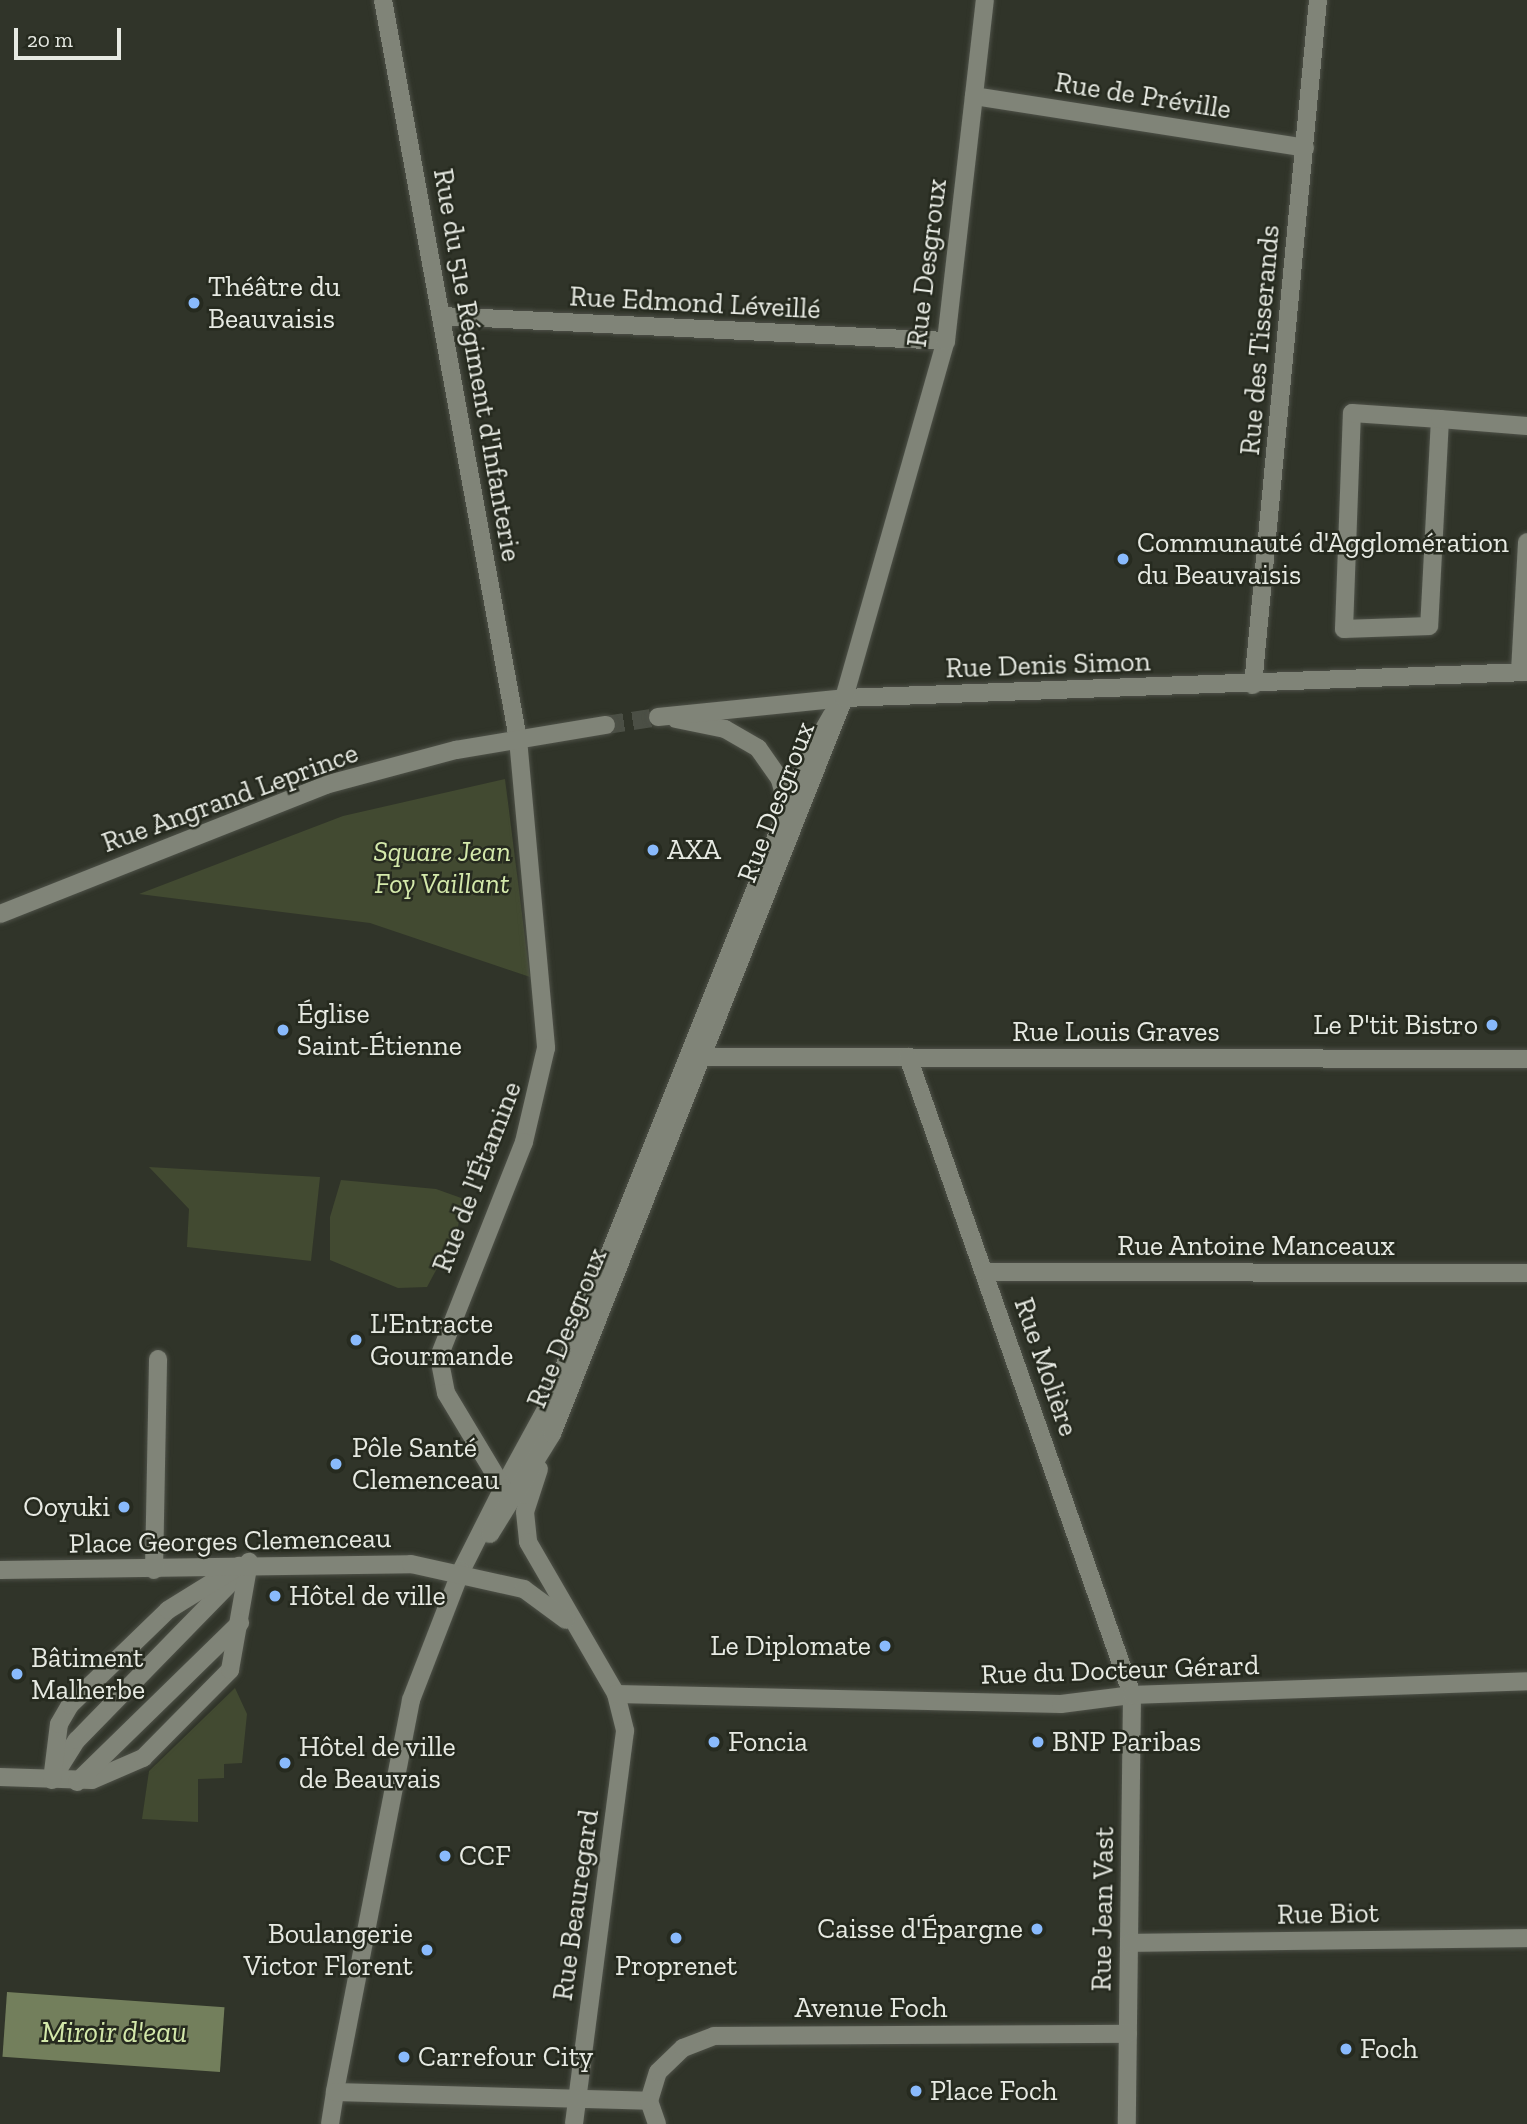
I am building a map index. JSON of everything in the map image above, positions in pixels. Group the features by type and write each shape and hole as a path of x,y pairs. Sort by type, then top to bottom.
{"street":[{"name":"Rue du 51e Régiment d'Infanterie","path":"383,0 518,739"},
{"name":"Rue Desgroux","path":"461,1571 552,1434 705,1057 844,698 946,341 985,0"},
{"name":"Rue des Tisserands","path":"1253,685 1318,0"},
{"name":"Rue de Préville","path":"974,96 1305,148"},
{"name":"Rue Edmond Léveillé","path":"442,316 946,341"},
{"path":"1440,419 1429,625 1344,629 1352,413 1440,419 1527,426"},
{"path":"1523,672 1527,542"},
{"name":"Rue Denis Simon","path":"844,698 1253,685 1523,672"},
{"name":"Rue Desgroux","path":"330,2124 369,1905 411,1700 461,1571 551,1400 808,757 844,698"},
{"path":"788,808 770,763 742,737 704,722 659,718 844,698"},
{"name":"Rue Angrand Leprince","path":"0,914 325,785 518,739 606,725"},
{"name":"Rue de l'Étamine","path":"503,1488 446,1393 439,1357 524,1142 546,1048 518,739"},
{"name":"Rue Louis Graves","path":"705,1057 1527,1059"},
{"name":"Rue Molière","path":"908,1057 986,1272 1132,1695"},
{"name":"Rue Antoine Manceaux","path":"986,1272 1527,1273"},
{"path":"154,1570 158,1359"},
{"path":"552,1434 527,1503 525,1532 580,1635 616,1694"},
{"path":"0,1777 77,1782 130,1767 216,1689 230,1670 249,1562"},
{"path":"52,1780 59,1724 70,1705 168,1610 249,1562"},
{"path":"52,1780 77,1740 218,1602 249,1562"},
{"name":"Place Georges Clemenceau","path":"0,1570 154,1570 249,1562 380,1562 461,1571"},
{"path":"461,1571 535,1594 580,1635"},
{"path":"77,1782 240,1623"},
{"name":"Rue du Docteur Gérard","path":"616,1694 1062,1704 1132,1695 1527,1681"},
{"name":"Rue Beauregard","path":"574,2124 625,1731 616,1694"},
{"name":"Rue Jean Vast","path":"1127,2124 1132,1695"},
{"name":"Rue Biot","path":"1129,1942 1527,1938"},
{"name":"Avenue Foch","path":"649,2101 668,2059 714,2036 1128,2034"},
{"path":"335,2092 649,2101 657,2124"}],"green space":[{"name":"Square Jean Foy Vaillant","path":"505,779 530,977 370,923 139,894 343,816"},
{"path":"149,1167 320,1177 311,1261 187,1247 189,1209"},
{"path":"341,1180 436,1189 464,1199 457,1231 427,1287 398,1288 330,1260 330,1217"},
{"path":"235,1688 247,1714 242,1763 224,1764 224,1778 198,1779 198,1822 142,1819 149,1771"}],"water":[{"name":"Miroir d'eau","path":"7,1992 224,2007 220,2072 2,2057"}],"tunnel":[{"path":"606,725 658,717"}],"place":[{"name":"Théâtre du Beauvaisis","path":"194,303"},
{"name":"Communauté d'Agglomération du Beauvaisis","path":"1123,559"},
{"name":"AXA","path":"653,850"},
{"name":"Le P'tit Bistro","path":"1492,1025"},
{"name":"Église Saint-Étienne","path":"283,1030"},
{"name":"L'Entracte Gourmande","path":"356,1340"},
{"name":"Pôle Santé Clemenceau","path":"336,1464"},
{"name":"Ooyuki","path":"124,1507"},
{"name":"Hôtel de ville","path":"275,1596"},
{"name":"Le Diplomate","path":"885,1646"},
{"name":"Bâtiment Malherbe","path":"17,1674"},
{"name":"Foncia","path":"714,1742"},
{"name":"BNP Paribas","path":"1038,1742"},
{"name":"Hôtel de ville de Beauvais","path":"285,1763"},
{"name":"CCF","path":"445,1856"},
{"name":"Caisse d'Épargne","path":"1037,1929"},
{"name":"Proprenet","path":"676,1938"},
{"name":"Boulangerie Victor Florent","path":"427,1950"},
{"name":"Foch","path":"1346,2049"},
{"name":"Carrefour City","path":"404,2057"},
{"name":"Place Foch","path":"916,2091"}]}
